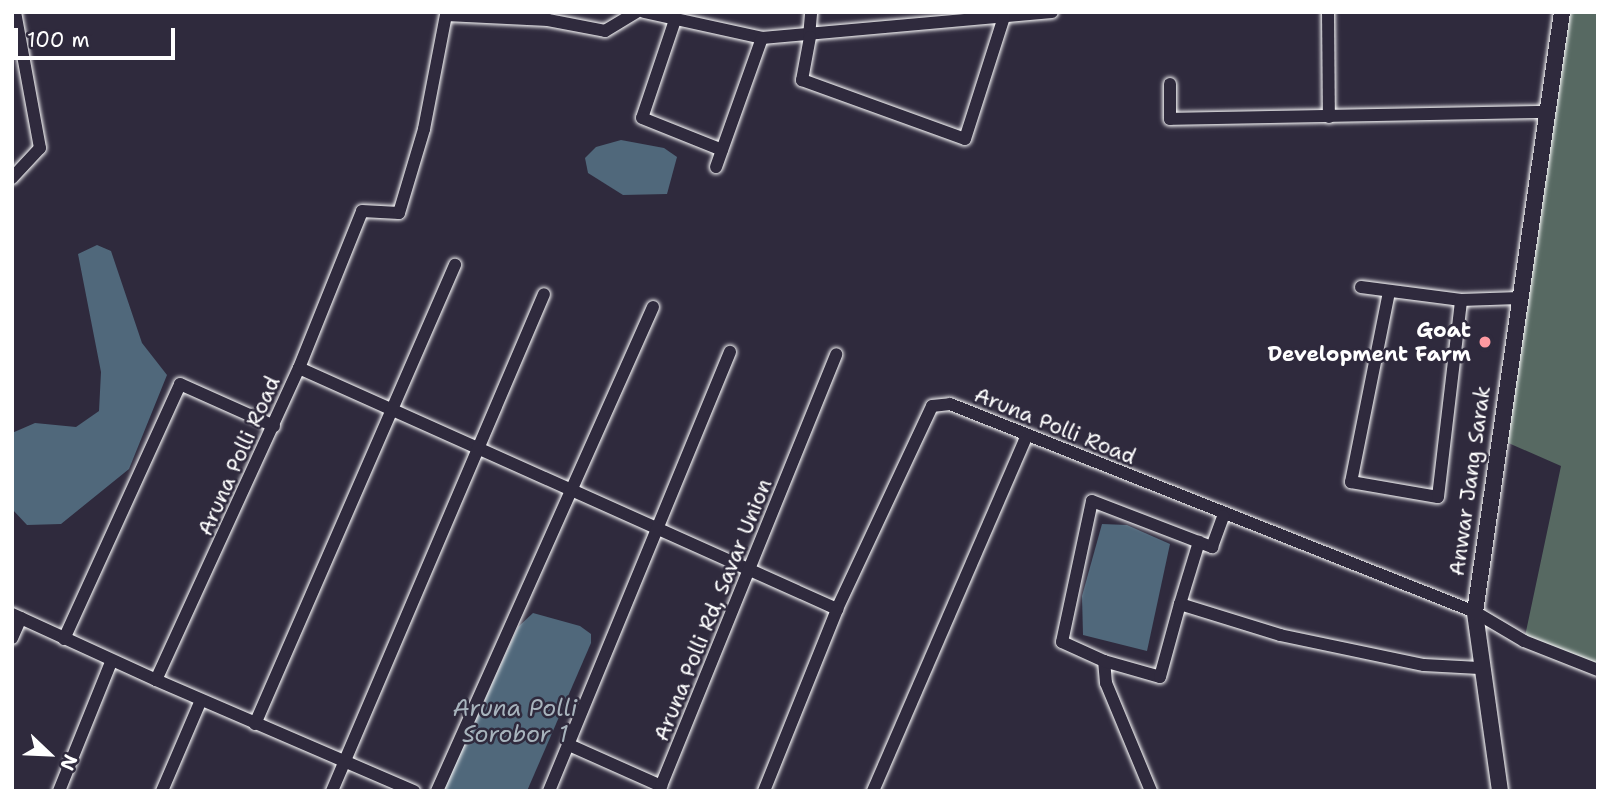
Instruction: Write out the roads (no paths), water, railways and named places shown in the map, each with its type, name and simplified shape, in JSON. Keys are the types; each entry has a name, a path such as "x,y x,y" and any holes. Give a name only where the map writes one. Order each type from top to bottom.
{"main road":[{"name":"Anwar Jang Sarak","path":"1500,791 1479,668 1475,612 1544,112 1562,12"}],"street":[{"path":"12,177 40,148 15,12"},
{"path":"299,368 362,211 399,213 424,129 446,15 548,20 605,31 637,12"},
{"path":"645,12 762,38 810,37 1052,12"},
{"path":"811,12 810,37 802,80 965,139 1004,17"},
{"path":"1328,12 1329,117"},
{"path":"675,20 642,118 722,150"},
{"path":"716,167 762,38"},
{"path":"1170,83 1170,119 1544,112"},
{"path":"255,724 455,265"},
{"path":"1361,287 1461,300 1519,298"},
{"path":"1389,292 1351,482 1438,497 1461,300"},
{"path":"332,791 483,448 544,293"},
{"path":"437,791 573,492 653,307"},
{"path":"549,791 660,531 730,352"},
{"name":"Aruna Polli Rd, Savar Union","path":"569,745 661,789 753,570 836,354"},
{"name":"Aruna Polli Road","path":"156,680 299,368 483,448 573,492 837,609 932,407 950,404 1026,438 1475,612 1524,641 1598,670"},
{"path":"64,639 180,384 274,426"},
{"path":"873,791 1026,438"},
{"path":"1199,542 1160,677 1104,661 1062,642 1092,501 1199,542 1212,547 1223,516"},
{"path":"1180,604 1307,640 1424,665 1479,668"},
{"path":"764,791 837,609"},
{"path":"12,638 17,616 111,662 414,791"},
{"path":"1104,661 1106,683 1151,791"},
{"path":"59,791 111,662"},
{"path":"162,791 201,700"}],"water":[{"path":"621,140 664,148 677,157 667,194 623,195 588,173 585,158 596,147"},
{"path":"97,245 111,251 142,343 167,375 129,469 61,524 27,525 12,509 12,433 35,423 76,427 99,411 101,372 78,254"},
{"path":"1102,524 1127,525 1170,544 1147,651 1083,635 1082,596"},
{"name":"Aruna Polli Sorobor 1","path":"533,613 580,626 591,634 591,643 527,791 443,791 518,627"}],"place":[{"name":"Goat Development Farm","path":"1485,342"}]}
